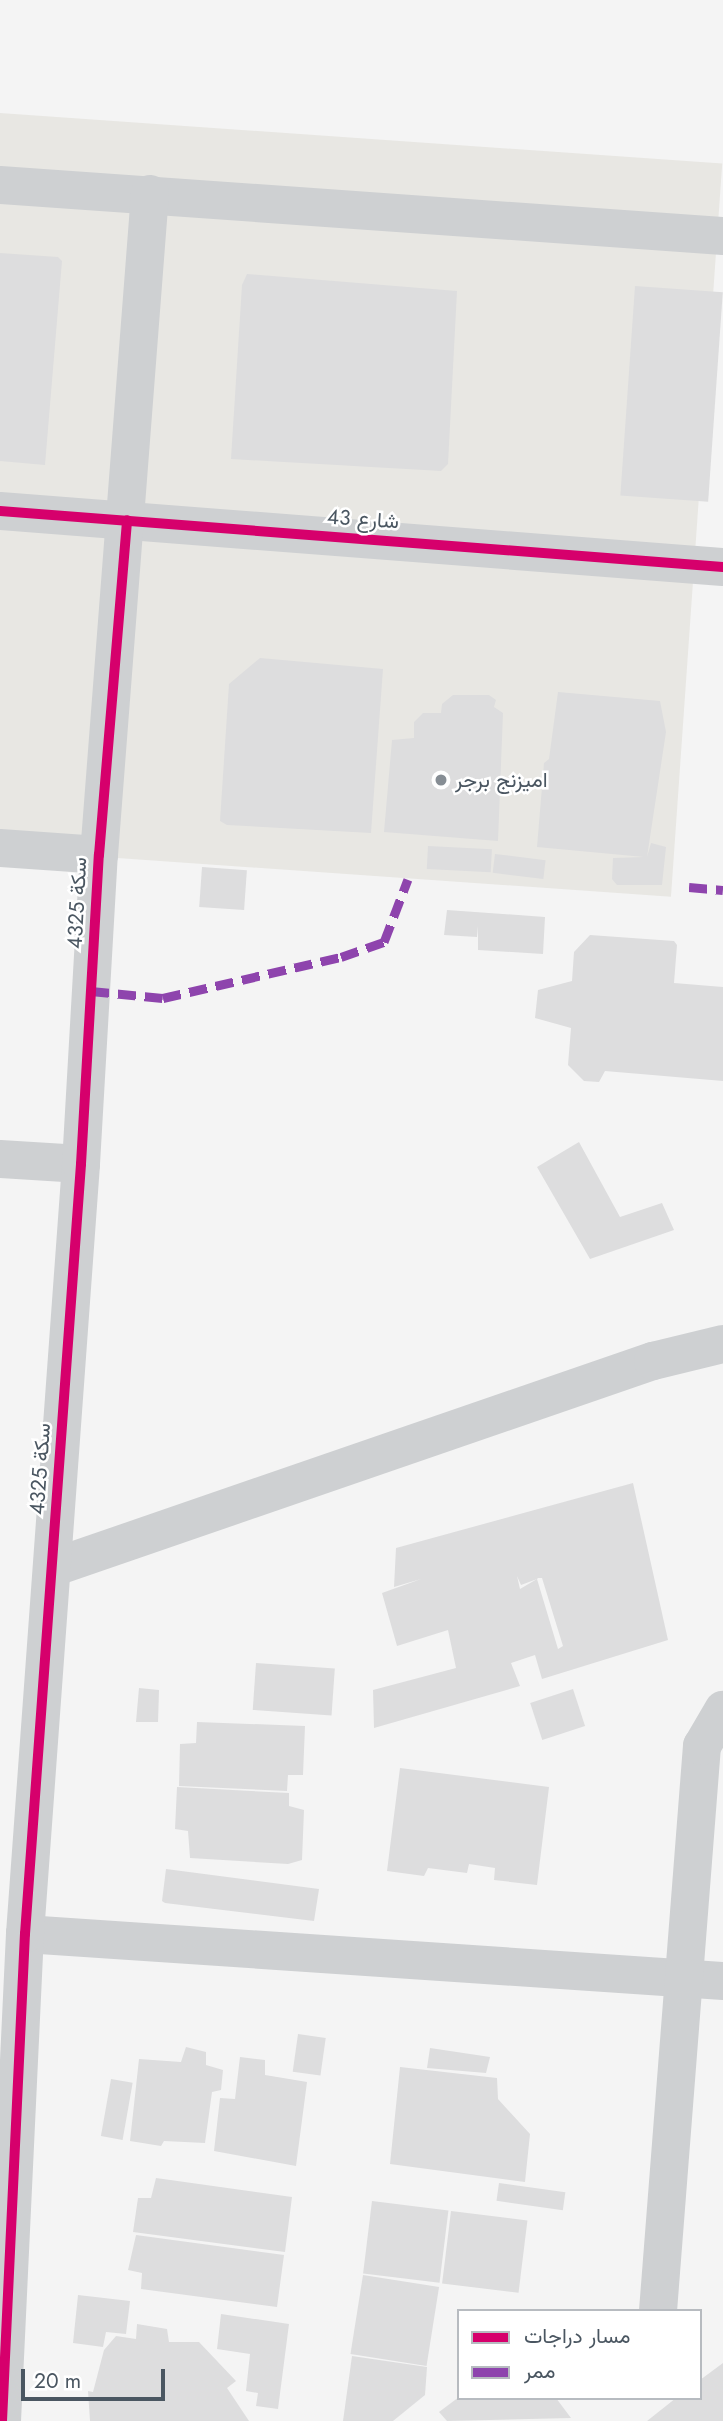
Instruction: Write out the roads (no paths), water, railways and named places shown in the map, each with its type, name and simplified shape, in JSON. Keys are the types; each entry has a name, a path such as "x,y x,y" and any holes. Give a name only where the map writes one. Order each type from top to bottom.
{"street":[{"path":"0,185 723,236"},
{"name":"سكة 4325","path":"2,2421 25,1934 81,1164 99,855 127,520 150,194"},
{"name":"شارع 43","path":"0,511 723,567"},
{"path":"0,848 99,855"},
{"path":"0,1159 81,1164"},
{"path":"51,1568 653,1361 723,1344"},
{"path":"658,2309 681,1979 702,1746 723,1710"},
{"path":"25,1934 723,1981"}],"place":[{"name":"اميزنج برجر","path":"441,780"}]}
